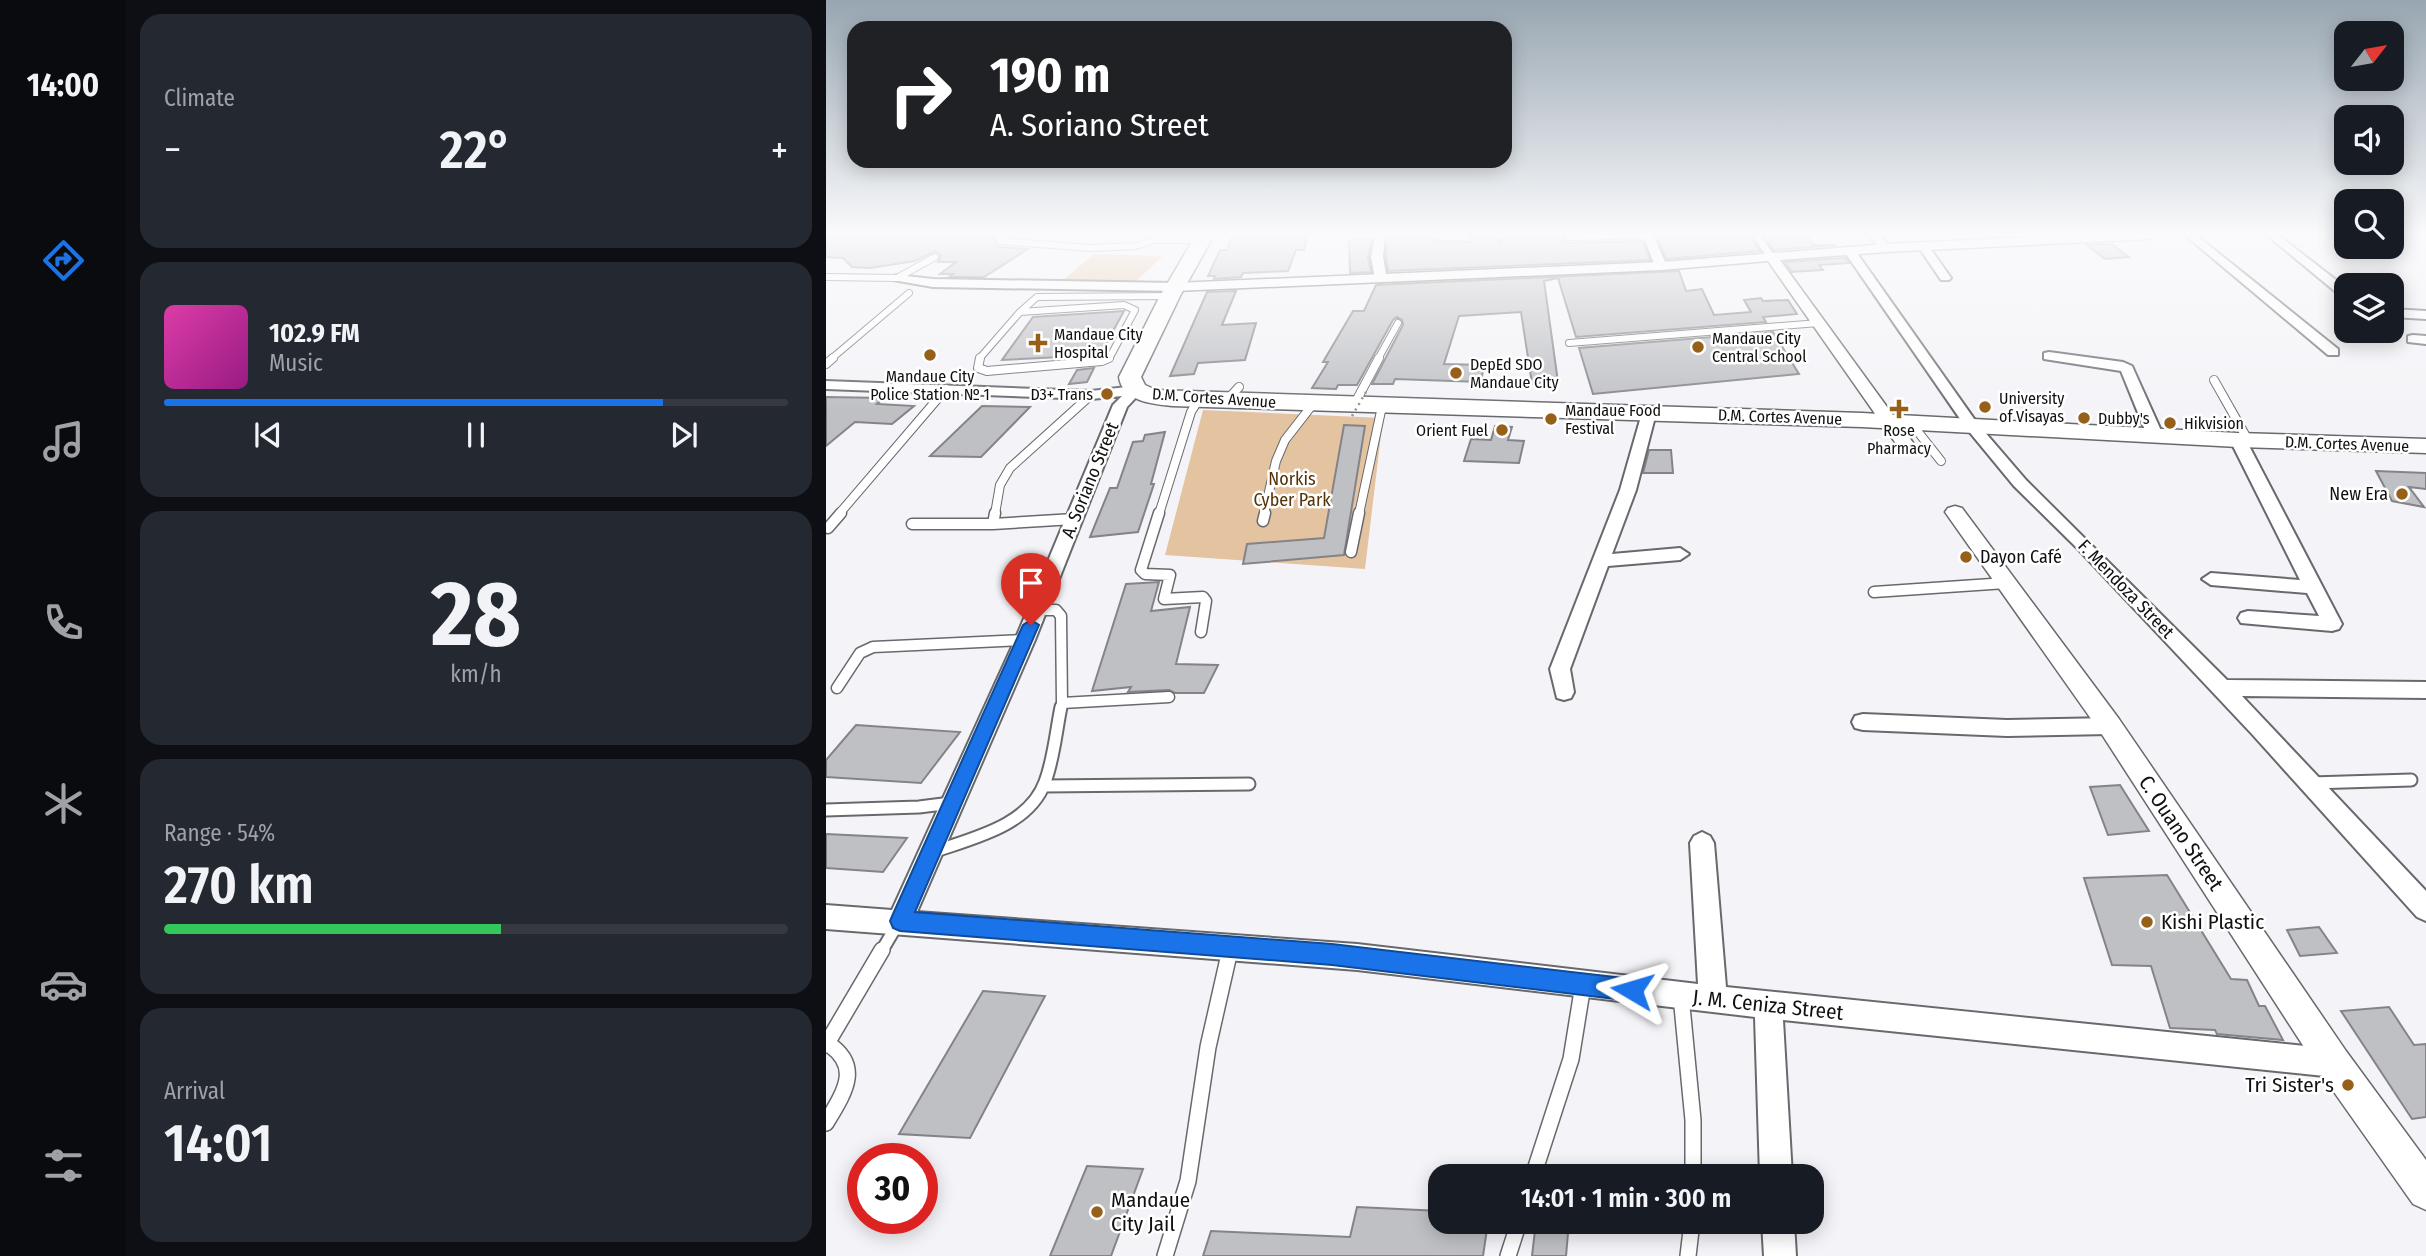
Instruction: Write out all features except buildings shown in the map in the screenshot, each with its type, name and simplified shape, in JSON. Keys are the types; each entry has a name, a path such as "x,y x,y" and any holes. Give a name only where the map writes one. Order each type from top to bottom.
{"highway":[{"path":"1136,390 1130,377 1171,294"},
{"name":"D.M. Cortes Avenue","path":"1136,390 1155,396 1199,399 1233,393 1313,404 1649,413 1902,429 1972,426 2426,446"}],"street":[{"path":"1798,294 1902,429"},
{"name":"F. Mendoza Street","path":"1880,294 1972,426 2020,484 2082,543 2221,688 2426,909"},
{"path":"2262,294 2333,352"},
{"path":"2404,314 2426,315"},
{"path":"2049,356 2123,366 2127,369 2155,435"},
{"path":"826,385 1091,395 1136,390"},
{"name":"A. Soriano Street","path":"900,921 1025,640 1120,405 1136,390"},
{"path":"1564,692 1560,669 1628,490 1649,413"},
{"path":"2243,440 2332,624 2248,618"},
{"name":"C. Ouano Street","path":"1955,512 2110,726 2334,1063 2426,1191"},
{"path":"1601,561 1679,554"},
{"path":"2211,579 2313,587"},
{"path":"2221,688 2426,690"},
{"path":"1863,722 2007,728 2110,726"},
{"path":"1702,843 1713,999"},
{"name":"J. M. Ceniza Street","path":"826,917 1231,946 1681,996 2334,1063"},
{"path":"1768,1005 1775,1164"},
{"path":"1779,1234 1780,1256"}],"lane":[{"path":"826,364 908,294"},
{"path":"1020,312 1112,306 1131,306 1135,310 1110,357 1102,361 987,371 978,368 978,359 1020,312 1031,300 1121,298 1153,294"},
{"path":"1112,306 1121,298"},
{"path":"1351,552 1381,411 1364,405 1398,323"},
{"path":"1569,344 1819,323"},
{"path":"2214,380 2243,440"},
{"path":"828,528 946,389"},
{"path":"993,524 1000,485 1010,468 1091,395"},
{"path":"1199,399 1191,412 1141,570 1145,574 1170,575 1164,599 1203,597 1206,601 1201,632"},
{"path":"1263,522 1276,461 1285,440 1313,404"},
{"path":"1902,429 1941,461"},
{"path":"912,524 993,524 1074,519"},
{"path":"1874,592 2007,583"},
{"path":"929,853 995,830 1024,812 1044,786 1062,703 1061,616 1056,610 1037,610"},
{"path":"837,688 859,653 873,647 1025,640"},
{"path":"1062,703 1169,697"},
{"path":"2311,783 2411,780"},
{"path":"1044,786 1249,784"},
{"path":"826,810 846,806 922,809 954,802"},
{"path":"826,1122 839,1102 847,1062 845,1055 827,1044 900,921"},
{"path":"1165,1256 1188,1181 1208,1047 1231,946"},
{"path":"1537,1164 1570,1059 1583,984"},
{"path":"1681,996 1693,1120 1693,1164"},
{"path":"1507,1256 1514,1234"},
{"path":"1688,1256 1691,1234"}],"green space":[{"name":"Norkis Cyber Park","path":"1203,410 1383,418 1365,569 1165,555"}],"place":[{"name":"Mandaue City Hospital","path":"1038,343"},
{"name":"Mandaue City Central School","path":"1698,347"},
{"name":"Mandaue City Police Station № 1","path":"930,355"},
{"name":"DepEd SDO Mandaue City","path":"1456,373"},
{"name":"D3+ Trans","path":"1107,394"},
{"name":"University of Visayas","path":"1985,407"},
{"name":"Rose Pharmacy","path":"1899,409"},
{"name":"Dubby's","path":"2084,418"},
{"name":"Mandaue Food Festival","path":"1551,419"},
{"name":"Hikvision","path":"2170,423"},
{"name":"Orient Fuel","path":"1502,430"},
{"name":"New Era","path":"2402,494"},
{"name":"Dayon Café","path":"1966,557"},
{"name":"Kishi Plastic","path":"2147,922"},
{"name":"Tri Sister's","path":"2348,1085"},
{"name":"Mandaue City Jail","path":"1097,1212"}],"route":[{"path":"1031,625 900,921 1332,955 1632,990"}]}
